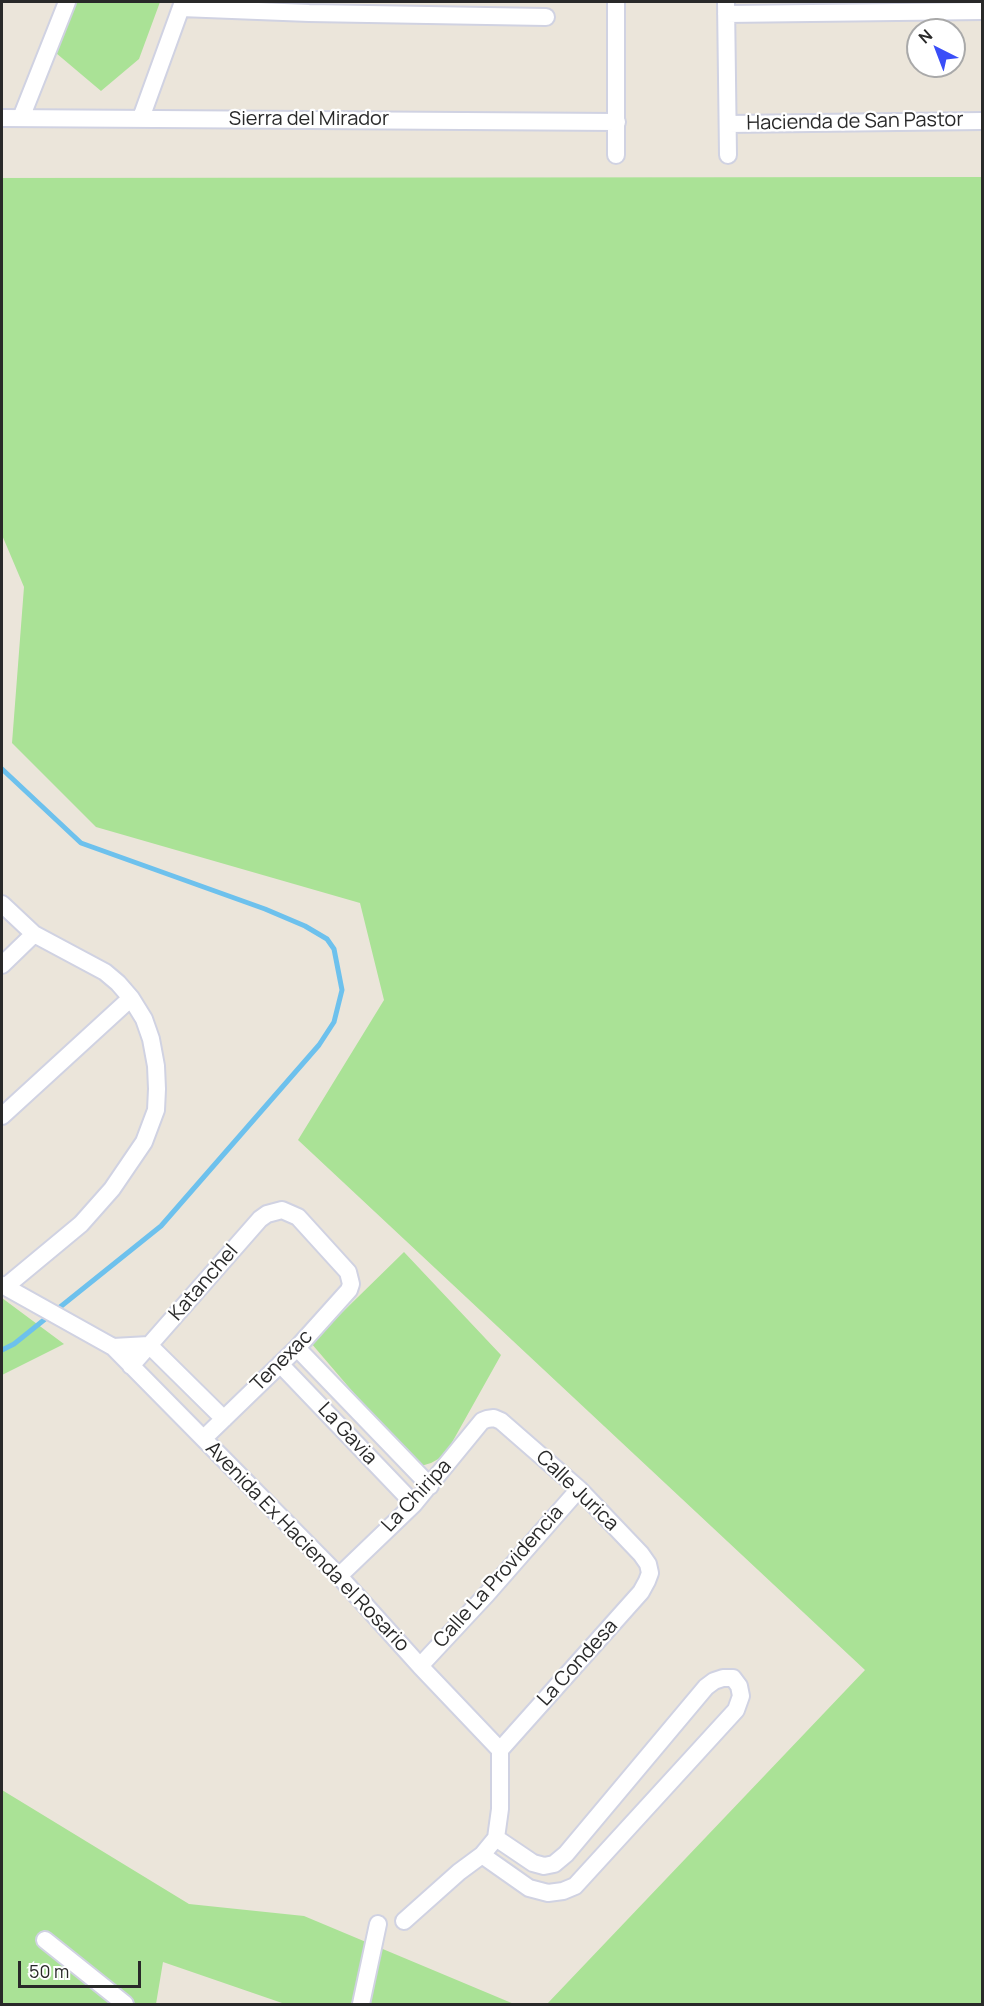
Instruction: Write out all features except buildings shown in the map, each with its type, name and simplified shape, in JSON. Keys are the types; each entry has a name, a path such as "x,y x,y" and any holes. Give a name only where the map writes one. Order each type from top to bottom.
{"street":[{"path":"21,118 67,2"},
{"path":"616,2 616,155"},
{"path":"141,118 182,5 506,8 546,17"},
{"path":"728,155 726,8 982,11"},
{"name":"Sierra del Mirador","path":"2,118 617,122"},
{"name":"Hacienda de San Pastor","path":"728,124 982,121"},
{"path":"2,904 34,934 105,972 118,983 144,1019 151,1039 156,1066 156,1110 151,1128 131,1163 98,1206 65,1238 3,1286"},
{"path":"2,965 34,934"},
{"path":"2,1116 131,998"},
{"name":"Tenexac","path":"204,1438 297,1348 345,1296 351,1284 344,1267 298,1217 282,1210"},
{"name":"Katanchel","path":"131,1366 260,1219 267,1214 282,1210"},
{"name":"Avenida Ex Hacienda el Rosario","path":"3,1286 113,1347 339,1576 500,1750"},
{"path":"113,1347 149,1345"},
{"name":"Avenida Ex Hacienda el Rosario","path":"149,1345 224,1419"},
{"name":"La Gavia","path":"297,1348 430,1486"},
{"name":"La Gavia","path":"280,1364 414,1504"},
{"name":"La Chiripa","path":"339,1576 414,1504 482,1421 494,1418"},
{"name":"Calle Jurica","path":"494,1418 501,1421 579,1489 641,1554 648,1564 650,1573"},
{"name":"Calle La Providencia","path":"420,1665 487,1594 579,1489"},
{"name":"La Condesa","path":"500,1750 630,1605 650,1573"},
{"path":"482,1855 529,1888 548,1893 563,1891 575,1886 736,1710 741,1696 739,1686 733,1678 723,1678 706,1687 566,1854 554,1864 544,1866 533,1863 496,1838"},
{"path":"404,1921 459,1872 482,1855 496,1838 500,1809 500,1750"},
{"path":"529,1888 533,1863"},
{"path":"361,2004 378,1924"},
{"path":"45,1940 126,2004"}],"green space":[{"path":"74,2 160,2 139,59 101,91 56,53"},
{"path":"982,177 982,2004 547,2004 865,1670 298,1140 384,1000 360,903 96,827 12,743 24,587 2,535 2,178"},
{"path":"404,1252 501,1355 450,1446 440,1458 421,1466 412,1461 311,1343"},
{"path":"2,1298 64,1344 2,1375"},
{"path":"2,1790 189,1904 304,1916 514,2004 285,2004 163,1962 156,2004 2,2004"}],"waterway":[{"path":"2,769 81,843 265,909 305,926 327,939 334,949 342,990 334,1022 319,1045 161,1226 14,1344 2,1350"}]}
